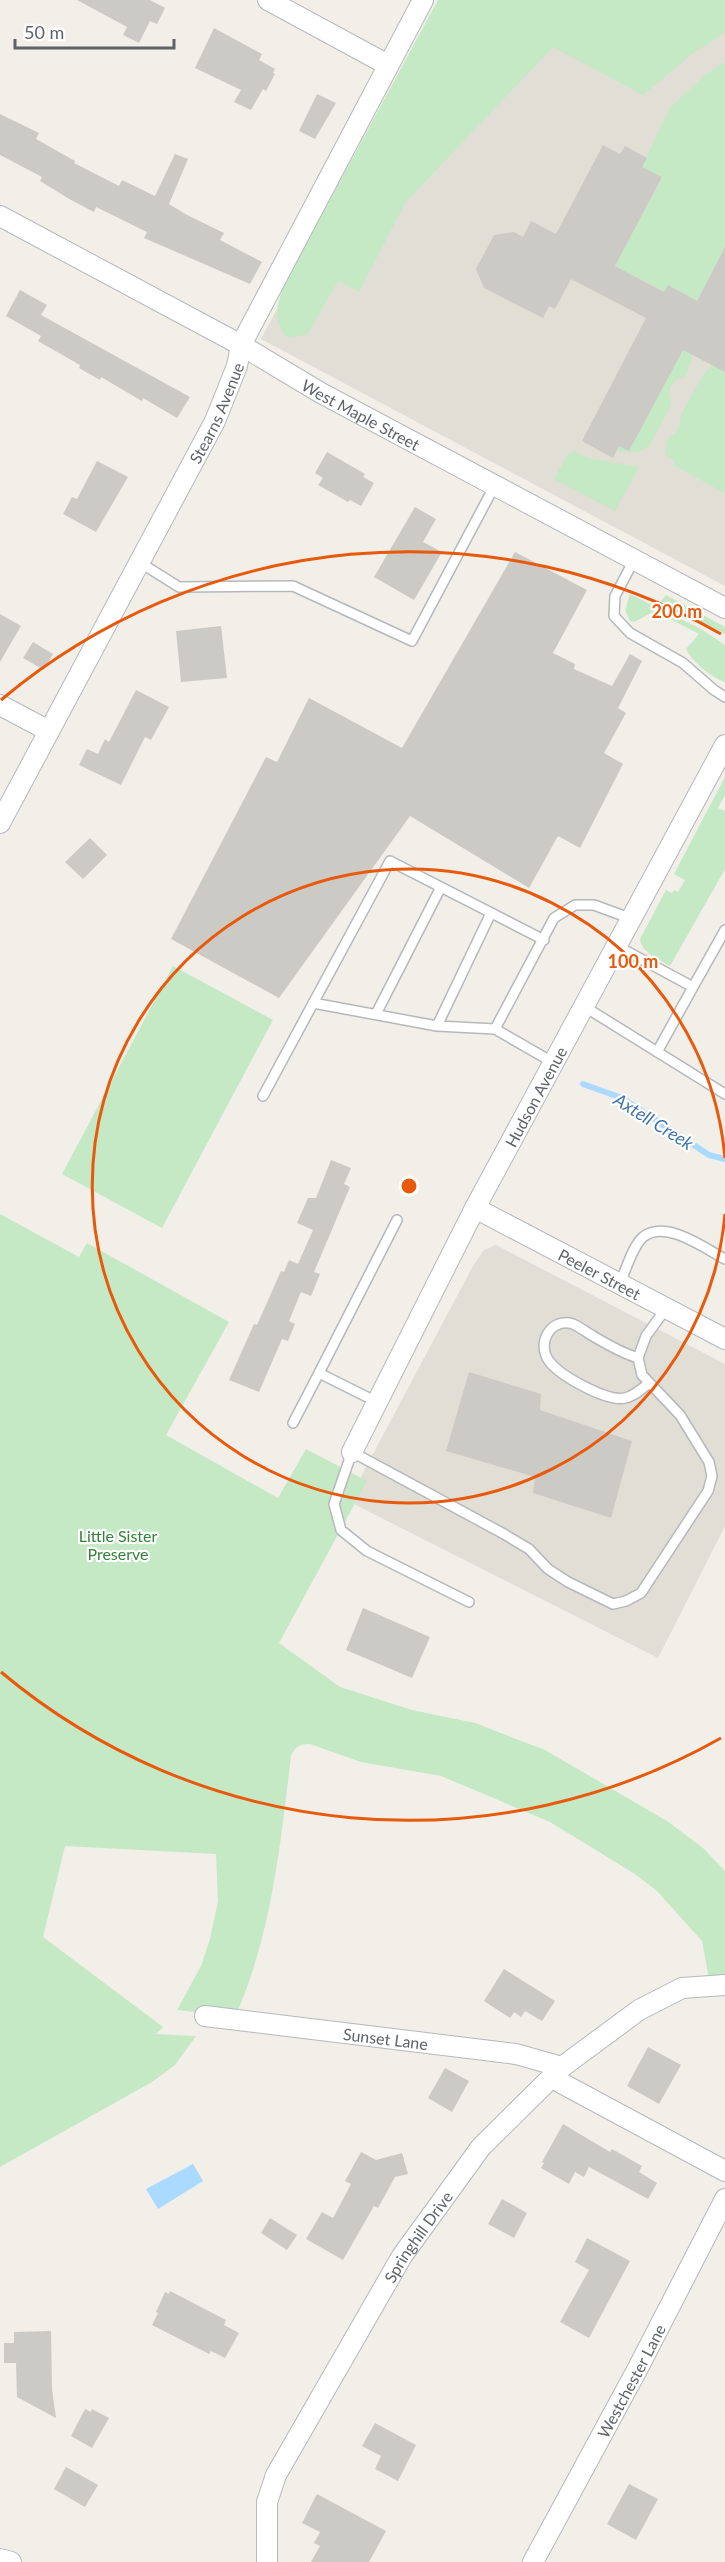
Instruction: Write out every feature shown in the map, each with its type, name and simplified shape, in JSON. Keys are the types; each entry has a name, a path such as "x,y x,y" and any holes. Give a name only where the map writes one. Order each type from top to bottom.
{"street":[{"path":"268,0 388,65"},
{"name":"Stearns Avenue","path":"0,823 215,420 237,366 241,345 423,0"},
{"name":"West Maple Street","path":"0,216 241,345 321,393 725,608"},
{"path":"0,705 49,731"},
{"name":"Hudson Avenue","path":"352,1452 475,1208 725,745"},
{"name":"Peeler Street","path":"475,1208 667,1307 725,1340"},
{"name":"Springhill Drive","path":"267,2562 267,2502 276,2475 402,2256 481,2147 557,2072 639,2010 682,1988 725,1986"},
{"name":"Sunset Lane","path":"205,2016 516,2054 557,2072 725,2171"},
{"name":"Westchester Lane","path":"533,2562 638,2368 725,2199"},
{"path":"0,2559 11,2562"}],"lane":[{"path":"139,562 179,587 293,586 412,641 495,485"},
{"path":"634,560 615,596 614,616 630,633 683,663 725,697"},
{"path":"262,1096 390,861 544,940"},
{"path":"376,1014 441,887"},
{"path":"495,1029 554,918 575,905 594,905 632,920"},
{"path":"437,1026 492,913"},
{"path":"657,1052 725,930"},
{"path":"617,946 693,987"},
{"path":"313,1003 437,1026 495,1029 554,1063"},
{"path":"585,1007 725,1094"},
{"path":"293,1423 397,1220"},
{"path":"620,1283 642,1238 657,1230 677,1234 725,1259"},
{"path":"469,1602 367,1551 341,1530 334,1504 352,1452 504,1534 529,1550 548,1569 568,1582 613,1604 626,1601 641,1593 708,1491 712,1476 709,1462 680,1415 642,1375 638,1358 646,1336 667,1307"},
{"path":"638,1358 621,1353 573,1324 561,1323 543,1338 543,1350 548,1360 558,1370 609,1397 625,1398 649,1383"},
{"path":"319,1372 377,1402"}],"shaded area":[{"path":"440,0 725,0 725,586 261,339"},
{"path":"496,1245 725,1364 725,1526 658,1658 348,1501 473,1266 484,1250"}],"green space":[{"path":"438,0 725,0 725,33 696,51 643,95 553,47 405,203 359,292 338,281 307,335 286,337 277,317 285,283"},
{"path":"725,62 725,247 694,306 615,266 662,178 642,167 669,109 706,74"},
{"path":"683,350 693,355 686,376 677,379 672,385 669,394 672,403 649,447 637,452 617,451 619,446 629,450"},
{"path":"712,365 725,372 725,493 673,465 675,461 665,452 667,440 678,430 682,413 703,375"},
{"path":"574,451 588,458 639,467 615,511 554,479 568,454"},
{"path":"630,594 701,629 725,645 725,682 703,669 686,649 699,634 655,611 634,622 630,621 625,610"},
{"path":"666,595 725,627 725,634 661,601"},
{"path":"725,777 725,795 718,808 725,811 725,869 670,966 647,952 640,939 666,890 672,893 674,890 678,892 685,880 674,874"},
{"path":"173,966 273,1020 162,1228 62,1174"},
{"name":"Little Sister Preserve","path":"0,1214 79,1257 87,1243 229,1322 166,1435 278,1498 306,1449 367,1481 279,1643 340,1687 412,1710 475,1723 545,1750 667,1821 703,1848 725,1871 725,1983 710,1984 702,1941 657,1891 635,1874 550,1822 441,1776 361,1762 310,1744 300,1745 291,1756 278,1856 266,1922 248,1986 235,2017 177,2010 201,1966 210,1939 218,1901 216,1854 65,1846 43,1937 163,2027 156,2034 196,2036 175,2065 152,2082 0,2167"}],"water":[{"path":"193,2164 203,2181 158,2209 146,2189"}],"building":[{"path":"77,0 150,0 165,8 157,24 150,21 139,43 123,35 127,27"},
{"path":"214,28 262,54 259,60 275,69 273,73 275,74 266,91 263,89 251,110 234,102 241,90 195,68"},
{"path":"317,94 336,103 315,139 299,131"},
{"path":"0,114 39,133 36,139 75,161 74,163 119,186 122,180 155,196 175,154 188,159 169,204 224,233 220,240 262,262 250,284 144,238 147,232 96,207 94,212 71,200 40,181 42,177 0,155"},
{"path":"603,145 620,154 625,146 647,158 642,167 662,177 615,266 664,292 668,285 697,301 725,247 725,372 683,350 629,451 619,446 613,458 582,441 646,318 571,279 555,309 549,306 543,318 484,288 476,269 494,235 514,232 523,237 531,221 556,234"},
{"path":"20,290 47,305 41,315 190,397 177,418 143,398 142,401 101,377 100,380 79,368 80,365 38,341 41,336 6,316"},
{"path":"327,452 365,474 363,477 374,483 361,506 350,500 348,502 318,485 323,478 315,473"},
{"path":"97,461 128,477 96,532 63,514 72,497 77,499"},
{"path":"415,507 436,519 423,542 442,552 414,600 374,577"},
{"path":"515,552 587,590 553,653 575,664 574,669 612,686 630,654 642,661 618,708 626,713 604,753 623,764 580,848 558,836 529,888 410,816 279,998 171,939 266,757 277,762 309,698 402,748"},
{"path":"0,614 21,626 0,662"},
{"path":"221,626 227,678 181,682 176,631"},
{"path":"33,642 53,654 44,670 23,658"},
{"path":"136,690 169,707 151,740 145,737 121,785 79,765 87,749 98,754 105,739 109,742"},
{"path":"90,838 107,855 83,879 65,862"},
{"path":"331,1160 351,1168 344,1184 350,1187 314,1272 320,1274 311,1296 301,1292 289,1321 295,1324 288,1341 282,1339 259,1392 229,1380 281,1271 284,1272 289,1260 298,1264 313,1230 297,1223 308,1198 316,1198"},
{"path":"469,1372 541,1394 540,1410 632,1441 611,1518 533,1493 535,1477 446,1451"},
{"path":"363,1608 430,1637 412,1678 346,1650"},
{"path":"504,1969 555,2001 542,2021 525,2011 521,2017 514,2012 510,2018 484,2001"},
{"path":"648,2047 681,2065 659,2104 627,2086"},
{"path":"445,2068 469,2081 452,2112 428,2098"},
{"path":"563,2124 610,2152 612,2149 642,2166 639,2172 657,2183 648,2199 589,2167 584,2177 575,2172 569,2184 541,2168"},
{"path":"361,2152 376,2160 402,2153 408,2174 395,2177 378,2208 374,2206 343,2260 306,2239 322,2212 333,2218 351,2184 345,2181"},
{"path":"502,2199 527,2213 514,2238 488,2224"},
{"path":"270,2218 297,2235 287,2250 261,2233"},
{"path":"587,2238 630,2261 589,2338 560,2322 589,2270 575,2262"},
{"path":"170,2291 226,2320 224,2325 239,2333 225,2358 211,2351 209,2354 152,2325 165,2292 169,2294"},
{"path":"51,2331 52,2389 56,2418 17,2397 16,2363 4,2363 4,2343 14,2343 14,2332"},
{"path":"85,2409 91,2412 92,2409 109,2418 92,2448 71,2436"},
{"path":"375,2423 416,2445 398,2481 375,2469 381,2456 362,2446"},
{"path":"66,2467 98,2485 85,2507 54,2489"},
{"path":"629,2484 658,2499 636,2540 607,2524"},
{"path":"317,2494 386,2531 369,2562 311,2562 320,2546 314,2543 320,2532 302,2523"}],"waterway":[{"name":"Axtell Creek","path":"583,1084 622,1098 709,1155 725,1159"}]}
